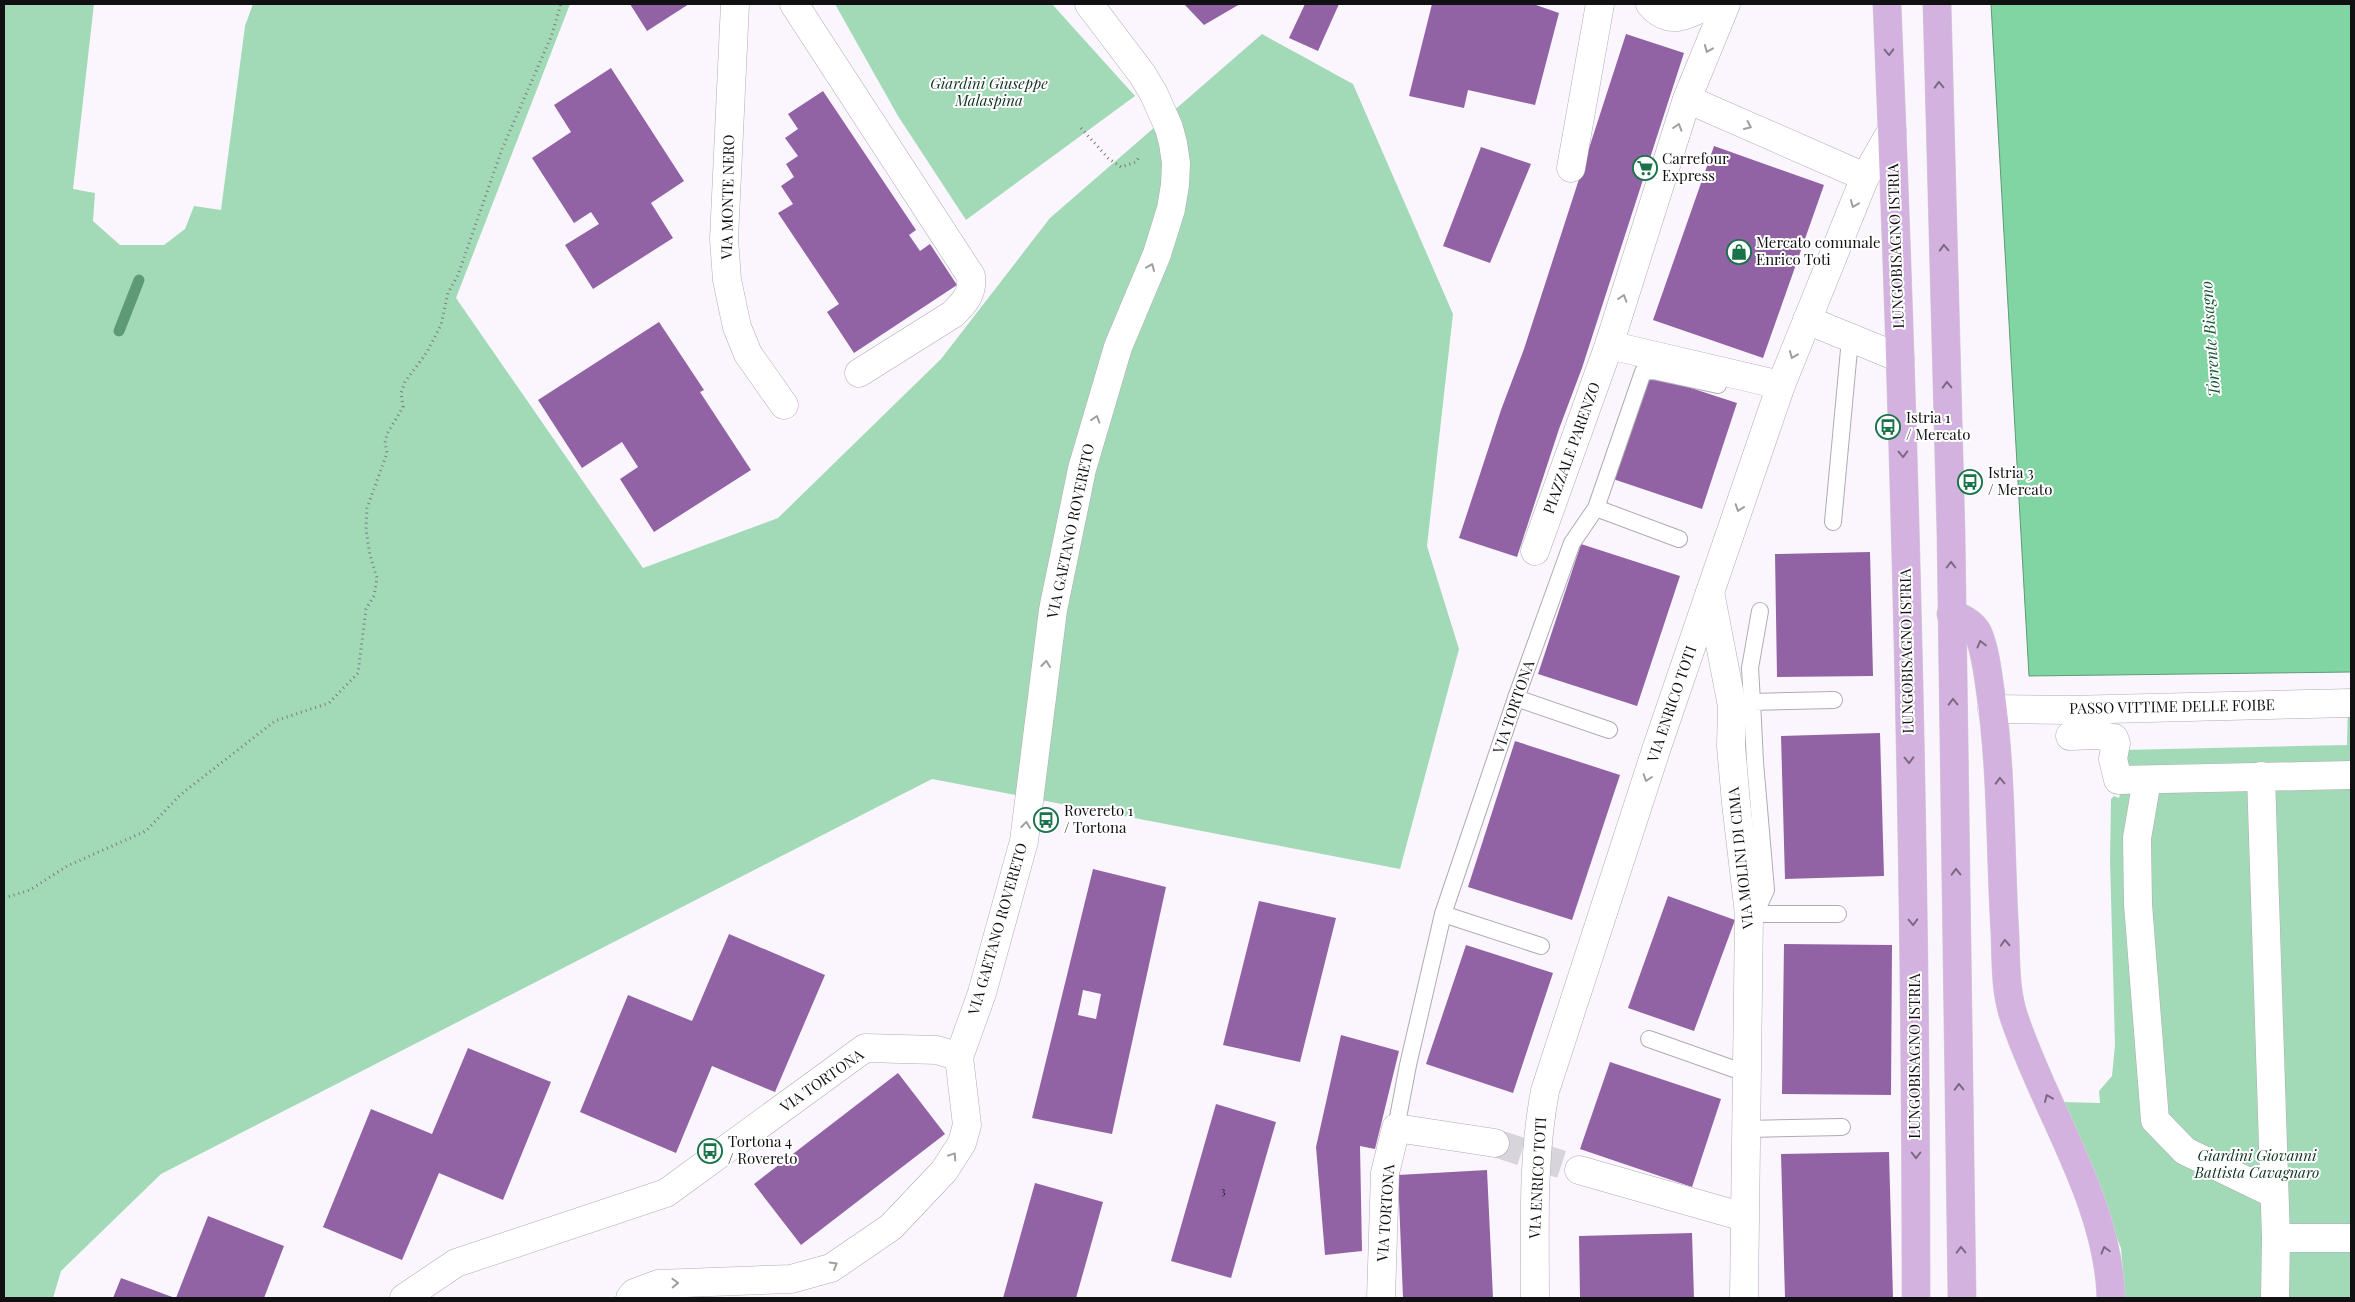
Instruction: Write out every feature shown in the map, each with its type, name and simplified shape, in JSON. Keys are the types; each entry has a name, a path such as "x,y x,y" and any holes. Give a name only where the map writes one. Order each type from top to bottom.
{"main road":[{"name":"LUNGOBISAGNO ISTRIA","path":"1887,4 1900,358 1916,1034 1916,1298"},
{"path":"1937,4 1951,533 1962,1298"},
{"path":"1951,614 1966,620 1978,634 1992,709 2000,784 2004,905 2010,1002 2013,1017 2084,1183 2108,1260 2111,1298"}],"street":[{"name":"VIA MONTE NERO","path":"735,4 724,239 727,280 737,327 748,354 784,405"},
{"path":"794,4 971,276 972,288 966,301 953,314 859,373"},
{"name":"VIA GAETANO ROVERETO","path":"959,1057 982,993 1024,841 1053,610 1082,469 1118,347 1156,254 1171,209 1176,184 1176,163 1173,143 1169,128 1154,94 1142,74 1089,4"},
{"path":"1571,168 1600,4"},
{"path":"1650,4 1655,10 1666,15 1686,17 1708,4"},
{"name":"PIAZZALE PARENZO","path":"1535,550 1609,345 1687,99 1726,4"},
{"path":"1687,99 1865,177"},
{"name":"VIA ENRICO TOTI","path":"1535,1298 1537,1132 1545,1091 1710,591 1781,385 1865,177 1892,130"},
{"path":"1808,320 1850,339 1900,358"},
{"path":"1609,345 1781,385"},
{"name":"VIA MOLINI DI CIMA","path":"1710,591 1732,706 1731,746 1749,914 1748,1129 1744,1217 1744,1298"},
{"name":"PASSO VITTIME DELLE FOIBE","path":"1992,709 2069,710 2351,703"},
{"path":"2070,736 2098,735 2114,738 2116,743 2113,759 2118,780 2351,775"},
{"path":"2260,776 2276,1238 2275,1298"},
{"path":"2147,780 2137,838 2138,904 2155,1120 2185,1151 2274,1194"},
{"name":"VIA TORTONA","path":"404,1298 456,1263 666,1193 865,1048 937,1050 959,1057"},
{"path":"630,1298 634,1293 658,1284 791,1279 831,1268 891,1227 944,1171 962,1143 967,1125 959,1057"},
{"path":"1396,1128 1494,1143"},
{"name":"VIA TORTONA","path":"1382,1298 1385,1173 1396,1128"},
{"path":"1579,1170 1744,1217"},
{"path":"2276,1238 2351,1238"}],"lane":[{"path":"1833,522 1850,339"},
{"name":"VIA TORTONA","path":"1396,1128 1443,914 1516,698 1572,543 1596,508 1643,372 1653,371 1718,385"},
{"path":"1596,508 1679,539"},
{"path":"1749,914 1759,905 1766,890 1755,762 1750,668 1760,611"},
{"path":"1516,698 1609,730"},
{"path":"1752,702 1834,700"},
{"path":"1443,914 1541,946"},
{"path":"1749,914 1838,914"},
{"path":"1649,1040 1748,1074"},
{"path":"1748,1129 1842,1127"}],"path":[{"path":"4,898 30,890 67,866 146,831 180,796 275,721 328,703 358,673 366,609 374,596 377,578 370,555 366,530 367,508 387,453 384,443 387,434 403,407 401,393 405,382 427,352 441,325 448,293 458,275 502,149 551,37 561,4"},
{"path":"1081,128 1108,158 1121,167 1136,162 1144,151"}],"green space":[{"path":"4,4 94,4 73,189 95,193 93,221 120,245 164,245 185,229 194,206 221,210 245,26 253,4 570,4 456,298 643,568 778,518 941,359 1050,218 1262,34 1353,84 1453,314 1427,546 1459,649 1400,869 932,779 161,1174 61,1271 53,1298 4,1298"},
{"name":"Giardini Giuseppe Malaspina","path":"835,4 1052,4 1135,96 966,220 898,116"},
{"name":"Giardini Giovanni Battista Cavagnaro","path":"2348,704 2351,705 2351,1298 2125,1298 2121,1248 2062,1102 2100,1103 2099,1091 2112,1076 2115,1045 2110,860 2111,799 2114,796 2119,798 2126,770 2124,750 2347,745"}],"water":[{"name":"Torrente Bisagno","path":"1991,4 2351,4 2351,672 2029,676"}],"building":[{"path":"630,4 689,4 647,31"},
{"path":"1184,4 1240,4 1204,25"},
{"path":"1305,4 1339,4 1318,51 1289,38"},
{"path":"1432,4 1533,4 1559,13 1535,105 1468,90 1464,108 1409,96"},
{"path":"1626,34 1684,53 1582,368 1559,429 1517,557 1459,538 1501,410 1524,349"},
{"path":"611,68 684,181 651,203 673,238 593,289 565,245 599,224 591,212 574,223 532,158 571,132 554,105"},
{"path":"823,91 916,230 909,235 920,251 930,244 957,285 854,353 827,312 839,304 778,213 793,204 781,186 794,177 786,164 798,156 785,138 798,129 788,114"},
{"name":"Mercato comunale Enrico Toti","path":"1714,146 1824,185 1763,358 1653,320"},
{"path":"1481,147 1531,164 1490,263 1443,246"},
{"path":"659,322 704,390 700,392 751,470 654,532 620,479 638,467 622,442 582,468 538,400"},
{"path":"1648,374 1737,403 1702,509 1613,479"},
{"path":"1581,544 1680,576 1637,706 1538,674"},
{"path":"1870,552 1873,676 1777,677 1775,554"},
{"path":"1880,733 1884,876 1785,879 1781,736"},
{"path":"1515,741 1620,775 1572,920 1468,887"},
{"path":"1093,869 1166,887 1112,1134 1032,1118","holes":["1083,990 1101,994 1096,1019 1078,1015"]},
{"path":"1668,896 1735,920 1694,1031 1628,1008"},
{"path":"1259,901 1336,918 1300,1062 1223,1045"},
{"path":"729,934 825,975 775,1092 712,1066 676,1153 580,1112 628,995 692,1021"},
{"path":"1784,944 1892,945 1891,1095 1782,1094"},
{"path":"1466,945 1553,973 1513,1093 1426,1064"},
{"path":"1341,1035 1399,1051 1375,1149 1360,1146 1362,1251 1325,1255 1316,1147"},
{"path":"468,1048 551,1082 503,1200 439,1173 402,1260 323,1227 371,1109 432,1134"},
{"path":"1610,1062 1721,1099 1692,1187 1580,1149"},
{"path":"898,1073 945,1134 801,1245 754,1184"},
{"path":"1216,1104 1276,1122 1231,1278 1171,1261"},
{"path":"1889,1152 1893,1298 1785,1298 1781,1154"},
{"path":"1487,1170 1493,1298 1403,1298 1398,1175"},
{"path":"1035,1183 1103,1202 1076,1298 1003,1298"},
{"path":"208,1216 284,1246 264,1298 176,1298"},
{"path":"1692,1233 1694,1298 1580,1298 1579,1236"},
{"path":"121,1278 175,1298 113,1298"}],"waterway":[{"path":"119,331 139,280"}],"tunnel":[{"path":"1495,1143 1579,1170"}],"place":[{"name":"Carrefour Express","path":"1645,168"},
{"name":"Mercato comunale Enrico Toti","path":"1739,252"},
{"name":"Istria 1 / Mercato","path":"1888,427"},
{"name":"Istria 3 / Mercato","path":"1970,482"},
{"name":"Rovereto 1 / Tortona","path":"1046,820"},
{"name":"Tortona 4 / Rovereto","path":"710,1151"}]}
